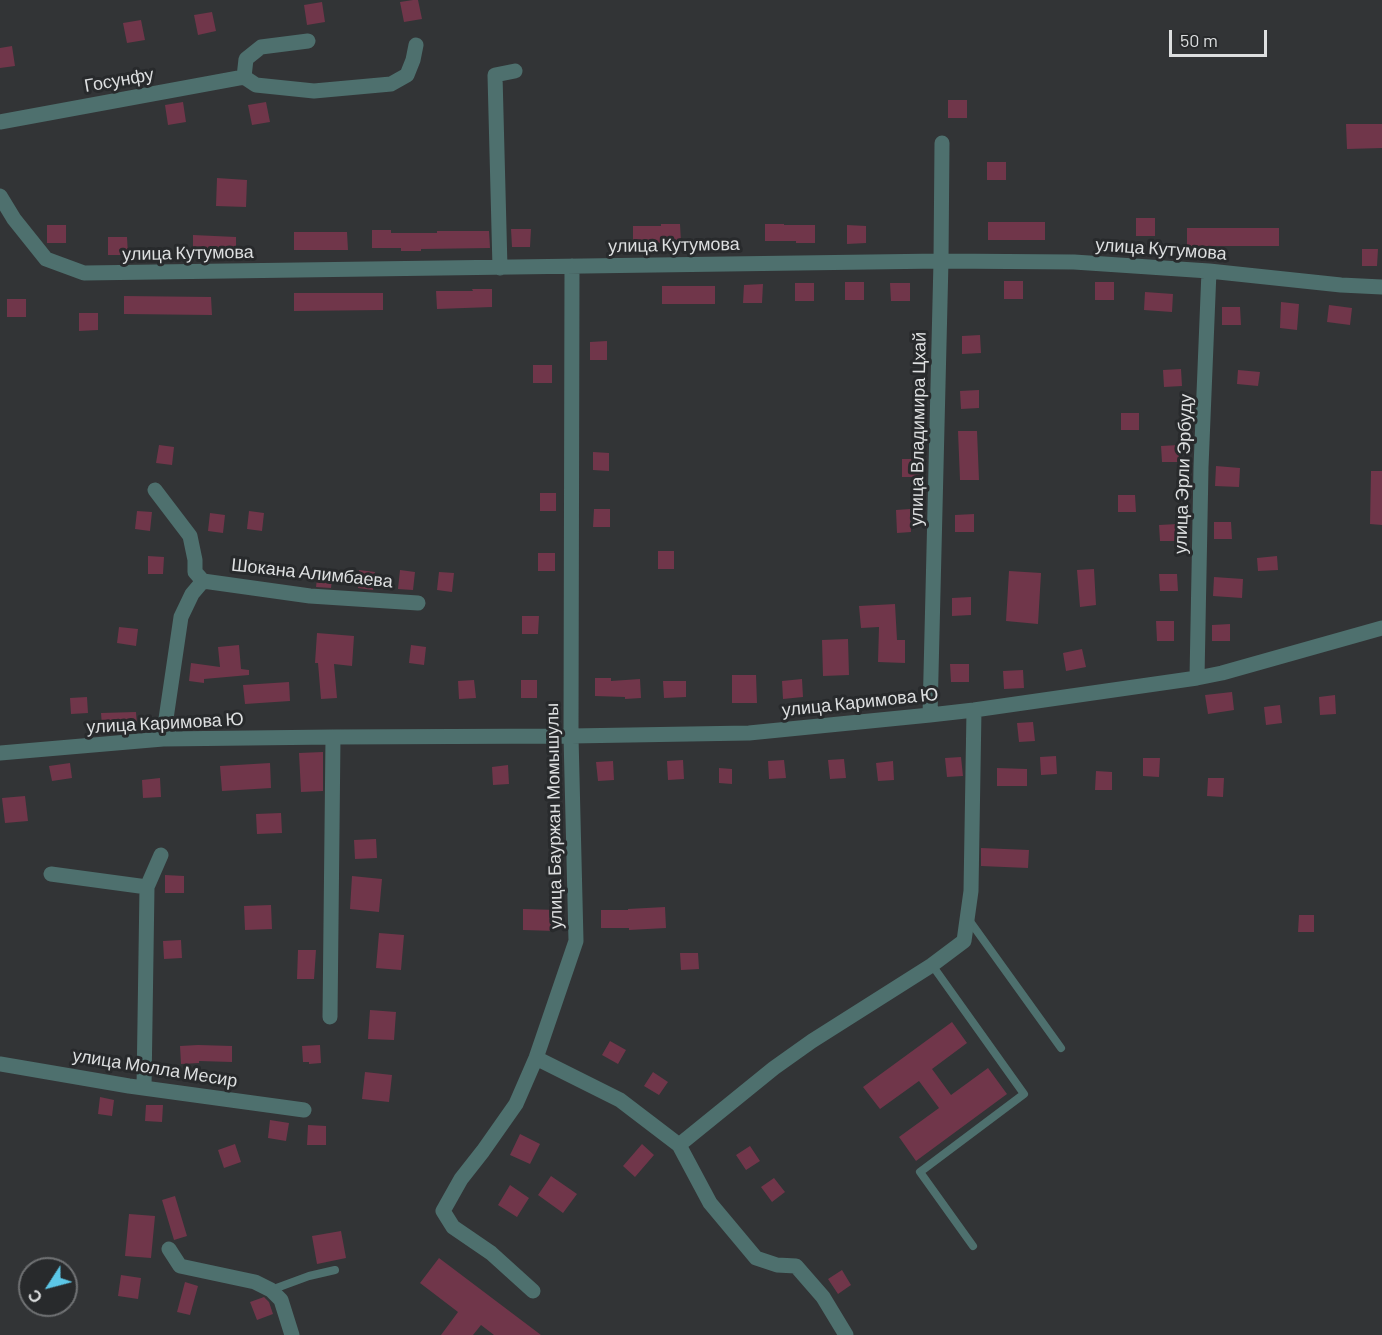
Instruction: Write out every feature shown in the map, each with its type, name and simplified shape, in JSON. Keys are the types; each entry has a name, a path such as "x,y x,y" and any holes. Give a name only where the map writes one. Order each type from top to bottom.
{"street":[{"path":"244,77 246,59 261,48 308,41"},
{"name":"Госунфу","path":"0,122 244,77 256,85 314,91 391,84 406,75 413,60 416,45"},
{"path":"500,268 495,75 515,71"},
{"name":"улица Владимира Цхай","path":"930,715 942,143"},
{"name":"улица Кутумова","path":"0,196 14,219 46,259 84,273 941,261 1074,262 1209,271 1341,285 1382,286"},
{"name":"улица Бауржан Момышулы","path":"533,1291 491,1253 453,1227 443,1211 461,1179 516,1104 536,1058 576,941 571,736 572,266"},
{"name":"улица Эрли Эрбуду","path":"1197,678 1201,467 1209,271"},
{"path":"155,490 190,536 195,572 202,580 181,617 163,740"},
{"name":"Шокана Алимбаева","path":"202,580 310,596 418,603"},
{"name":"улица Каримова Ю","path":"0,753 163,740 749,733 974,710 1222,674 1382,628"},
{"path":"679,1145 774,1068 964,942 972,891 974,710"},
{"path":"330,1017 333,737"},
{"path":"144,1088 147,887 161,855"},
{"path":"51,874 147,887"},
{"path":"536,1058 620,1100 679,1145 710,1203 756,1258 777,1265 796,1266 823,1297 846,1335"},
{"name":"улица Молла Месир","path":"0,1064 144,1088 304,1110"},
{"path":"169,1249 180,1266 255,1282 271,1290 281,1300 292,1335"}],"lane":[{"path":"968,919 1061,1048"},
{"path":"932,965 1024,1094 920,1172 973,1246"},
{"path":"271,1290 309,1276 335,1270"}],"building":[{"path":"418,0 422,19 404,22 400,2"},
{"path":"322,2 325,22 307,25 304,5"},
{"path":"212,12 216,31 198,35 194,15"},
{"path":"141,20 145,40 127,43 123,23"},
{"path":"12,46 15,66 0,68 0,48"},
{"path":"948,100 967,100 967,118 948,118"},
{"path":"183,102 186,122 168,125 165,105"},
{"path":"266,102 270,122 252,125 248,105"},
{"path":"1346,124 1382,124 1382,148 1347,149"},
{"path":"987,162 1006,162 1006,180 987,180"},
{"path":"217,178 247,180 246,207 216,206"},
{"path":"1136,218 1155,218 1155,236 1136,236"},
{"path":"988,222 1045,222 1045,240 988,240"},
{"path":"661,224 680,224 681,242 633,244 633,226 661,226"},
{"path":"765,224 815,225 815,243 765,241"},
{"path":"47,225 66,225 66,243 47,243"},
{"path":"847,225 866,226 866,243 847,244"},
{"path":"1187,228 1279,228 1279,246 1187,246"},
{"path":"511,229 531,229 530,247 512,247"},
{"path":"372,230 391,230 391,233 489,231 490,248 401,251 401,248 372,248"},
{"path":"294,232 347,232 348,250 294,250"},
{"path":"193,235 236,237 236,253 193,253"},
{"path":"108,237 127,237 128,255 108,255"},
{"path":"1362,249 1378,249 1377,266 1362,266"},
{"path":"1004,281 1023,281 1023,299 1004,299"},
{"path":"845,282 864,282 864,300 845,300"},
{"path":"1095,282 1114,282 1114,300 1095,300"},
{"path":"795,283 814,283 814,301 795,301"},
{"path":"890,283 910,283 910,301 891,301"},
{"path":"763,284 762,303 743,303 744,285"},
{"path":"662,286 715,286 715,304 662,304"},
{"path":"472,289 492,289 492,307 437,309 436,291 473,291"},
{"path":"1145,292 1173,294 1172,312 1144,310"},
{"path":"294,293 383,293 383,310 294,311"},
{"path":"124,296 211,297 212,315 124,314"},
{"path":"7,299 26,299 26,317 7,317"},
{"path":"1281,302 1299,304 1297,330 1280,328"},
{"path":"1329,305 1352,308 1350,325 1327,322"},
{"path":"1222,307 1240,307 1241,325 1222,325"},
{"path":"79,313 98,313 98,330 79,331"},
{"path":"980,335 981,353 962,354 962,336"},
{"path":"607,341 607,360 590,360 590,342"},
{"path":"533,365 552,365 552,383 533,383"},
{"path":"1181,369 1182,386 1164,387 1163,370"},
{"path":"1238,370 1260,372 1258,386 1237,384"},
{"path":"979,390 979,408 961,409 960,391"},
{"path":"1121,413 1139,413 1139,430 1121,430"},
{"path":"958,431 977,431 979,480 960,480"},
{"path":"159,445 174,447 172,465 156,463"},
{"path":"1179,445 1179,462 1162,462 1161,446"},
{"path":"593,452 609,453 609,471 593,470"},
{"path":"902,459 921,459 921,477 902,477"},
{"path":"1216,466 1240,468 1239,487 1215,486"},
{"path":"1371,471 1382,471 1382,525 1370,524"},
{"path":"540,493 556,493 556,511 540,511"},
{"path":"1118,495 1135,495 1136,512 1118,512"},
{"path":"594,509 610,509 610,527 593,527"},
{"path":"910,509 911,532 897,533 896,510"},
{"path":"137,511 152,512 150,531 135,529"},
{"path":"249,511 264,513 262,531 247,529"},
{"path":"210,513 225,515 223,533 208,531"},
{"path":"974,514 974,532 955,532 955,515"},
{"path":"1214,522 1231,522 1232,539 1214,539"},
{"path":"1177,524 1177,541 1160,541 1159,525"},
{"path":"658,551 674,551 674,569 658,569"},
{"path":"538,553 555,553 555,571 538,571"},
{"path":"148,556 164,557 163,574 148,574"},
{"path":"1277,556 1278,570 1258,571 1257,558"},
{"path":"1094,569 1096,605 1080,607 1077,570"},
{"path":"318,570 333,571 331,588 316,587"},
{"path":"359,570 375,572 373,590 358,588"},
{"path":"400,570 415,572 413,590 398,589"},
{"path":"1009,571 1041,573 1038,624 1006,621"},
{"path":"439,572 454,573 452,592 437,590"},
{"path":"1159,574 1177,574 1178,591 1160,591"},
{"path":"1214,577 1243,579 1242,598 1213,596"},
{"path":"971,597 971,615 952,616 952,598"},
{"path":"895,604 897,640 905,640 905,663 878,662 879,627 861,628 859,606"},
{"path":"522,616 539,616 538,634 522,634"},
{"path":"1156,621 1174,621 1174,641 1157,641"},
{"path":"1230,624 1230,641 1212,641 1212,625"},
{"path":"119,627 138,629 136,646 117,643"},
{"path":"317,633 354,636 352,666 334,664 337,698 321,699 318,663 315,663"},
{"path":"848,639 849,675 823,676 822,640"},
{"path":"239,645 241,669 249,670 249,675 204,679 204,683 189,681 191,663 220,667 218,647"},
{"path":"411,645 426,647 424,665 409,663"},
{"path":"1082,649 1086,667 1066,671 1063,653"},
{"path":"950,664 969,664 969,682 951,682"},
{"path":"1023,670 1024,688 1004,689 1003,671"},
{"path":"732,675 756,675 757,703 732,703"},
{"path":"595,678 611,678 611,681 640,679 641,698 595,696"},
{"path":"802,679 803,697 783,699 782,681"},
{"path":"474,680 476,698 459,699 458,681"},
{"path":"521,680 537,680 537,698 521,698"},
{"path":"663,681 686,681 686,697 664,698"},
{"path":"289,682 290,701 245,704 243,685"},
{"path":"1232,692 1234,710 1208,714 1205,695"},
{"path":"1335,695 1336,714 1320,715 1319,697"},
{"path":"87,697 88,713 71,714 70,698"},
{"path":"1280,705 1282,723 1266,725 1264,707"},
{"path":"136,712 137,725 102,726 101,713"},
{"path":"1033,722 1035,741 1019,742 1017,723"},
{"path":"323,752 323,791 301,792 299,753"},
{"path":"1056,756 1057,774 1041,775 1040,757"},
{"path":"961,757 963,776 947,777 945,758"},
{"path":"1143,758 1160,758 1159,777 1143,776"},
{"path":"844,759 846,778 830,779 828,760"},
{"path":"683,760 684,779 668,780 667,761"},
{"path":"784,760 786,778 769,779 768,761"},
{"path":"613,761 614,780 598,781 596,762"},
{"path":"893,761 894,780 878,781 876,763"},
{"path":"70,763 72,778 52,781 49,766"},
{"path":"270,763 271,788 222,791 220,766"},
{"path":"508,765 509,784 493,785 492,767"},
{"path":"719,768 732,769 732,784 719,783"},
{"path":"997,768 1027,769 1027,786 997,786"},
{"path":"1096,771 1112,772 1112,790 1095,790"},
{"path":"160,778 161,797 143,798 142,780"},
{"path":"1208,778 1224,778 1223,797 1207,796"},
{"path":"25,796 28,821 5,823 2,798"},
{"path":"281,813 282,833 257,834 256,814"},
{"path":"376,839 377,858 355,859 354,840"},
{"path":"981,848 1029,850 1028,868 981,866"},
{"path":"165,875 184,876 184,893 165,893"},
{"path":"352,876 382,879 379,912 350,909"},
{"path":"271,905 272,929 245,930 244,906"},
{"path":"665,907 666,928 629,930 629,928 601,928 601,910"},
{"path":"523,909 557,910 556,931 523,930"},
{"path":"1299,915 1314,915 1314,932 1298,932"},
{"path":"379,933 404,935 401,970 376,968"},
{"path":"181,940 182,958 164,959 163,941"},
{"path":"298,950 316,950 314,979 297,979"},
{"path":"680,953 698,953 699,969 681,970"},
{"path":"370,1010 396,1012 394,1040 368,1039"},
{"path":"952,1022 967,1043 932,1069 951,1095 988,1068 1007,1094 916,1161 899,1137 939,1108 919,1081 880,1109 863,1087"},
{"path":"610,1041 626,1050 618,1064 602,1055"},
{"path":"320,1045 321,1063 303,1062 302,1046"},
{"path":"180,1046 232,1046 232,1062 199,1061 199,1063 181,1064"},
{"path":"365,1072 392,1075 389,1102 362,1099"},
{"path":"653,1072 668,1082 659,1095 644,1086"},
{"path":"100,1097 114,1100 112,1116 98,1114"},
{"path":"146,1105 163,1105 162,1122 145,1121"},
{"path":"270,1120 289,1123 286,1141 268,1138"},
{"path":"308,1125 326,1126 326,1145 307,1145"},
{"path":"520,1134 540,1144 530,1164 510,1155"},
{"path":"235,1144 241,1162 224,1168 218,1150"},
{"path":"642,1144 654,1155 635,1177 623,1166"},
{"path":"750,1146 760,1161 746,1170 736,1155"},
{"path":"551,1176 577,1194 563,1213 538,1195"},
{"path":"774,1178 785,1192 772,1202 761,1187"},
{"path":"510,1185 529,1198 517,1217 498,1205"},
{"path":"175,1196 187,1236 174,1240 162,1200"},
{"path":"129,1214 155,1216 151,1258 125,1256"},
{"path":"341,1231 346,1258 317,1264 312,1236"},
{"path":"439,1258 541,1335 494,1335 481,1325 473,1335 441,1335 458,1312 420,1283"},
{"path":"842,1270 851,1285 838,1294 828,1279"},
{"path":"121,1275 141,1278 138,1299 118,1296"},
{"path":"185,1282 198,1286 190,1315 177,1312"},
{"path":"264,1297 269,1302 273,1314 257,1320 250,1302"}]}
